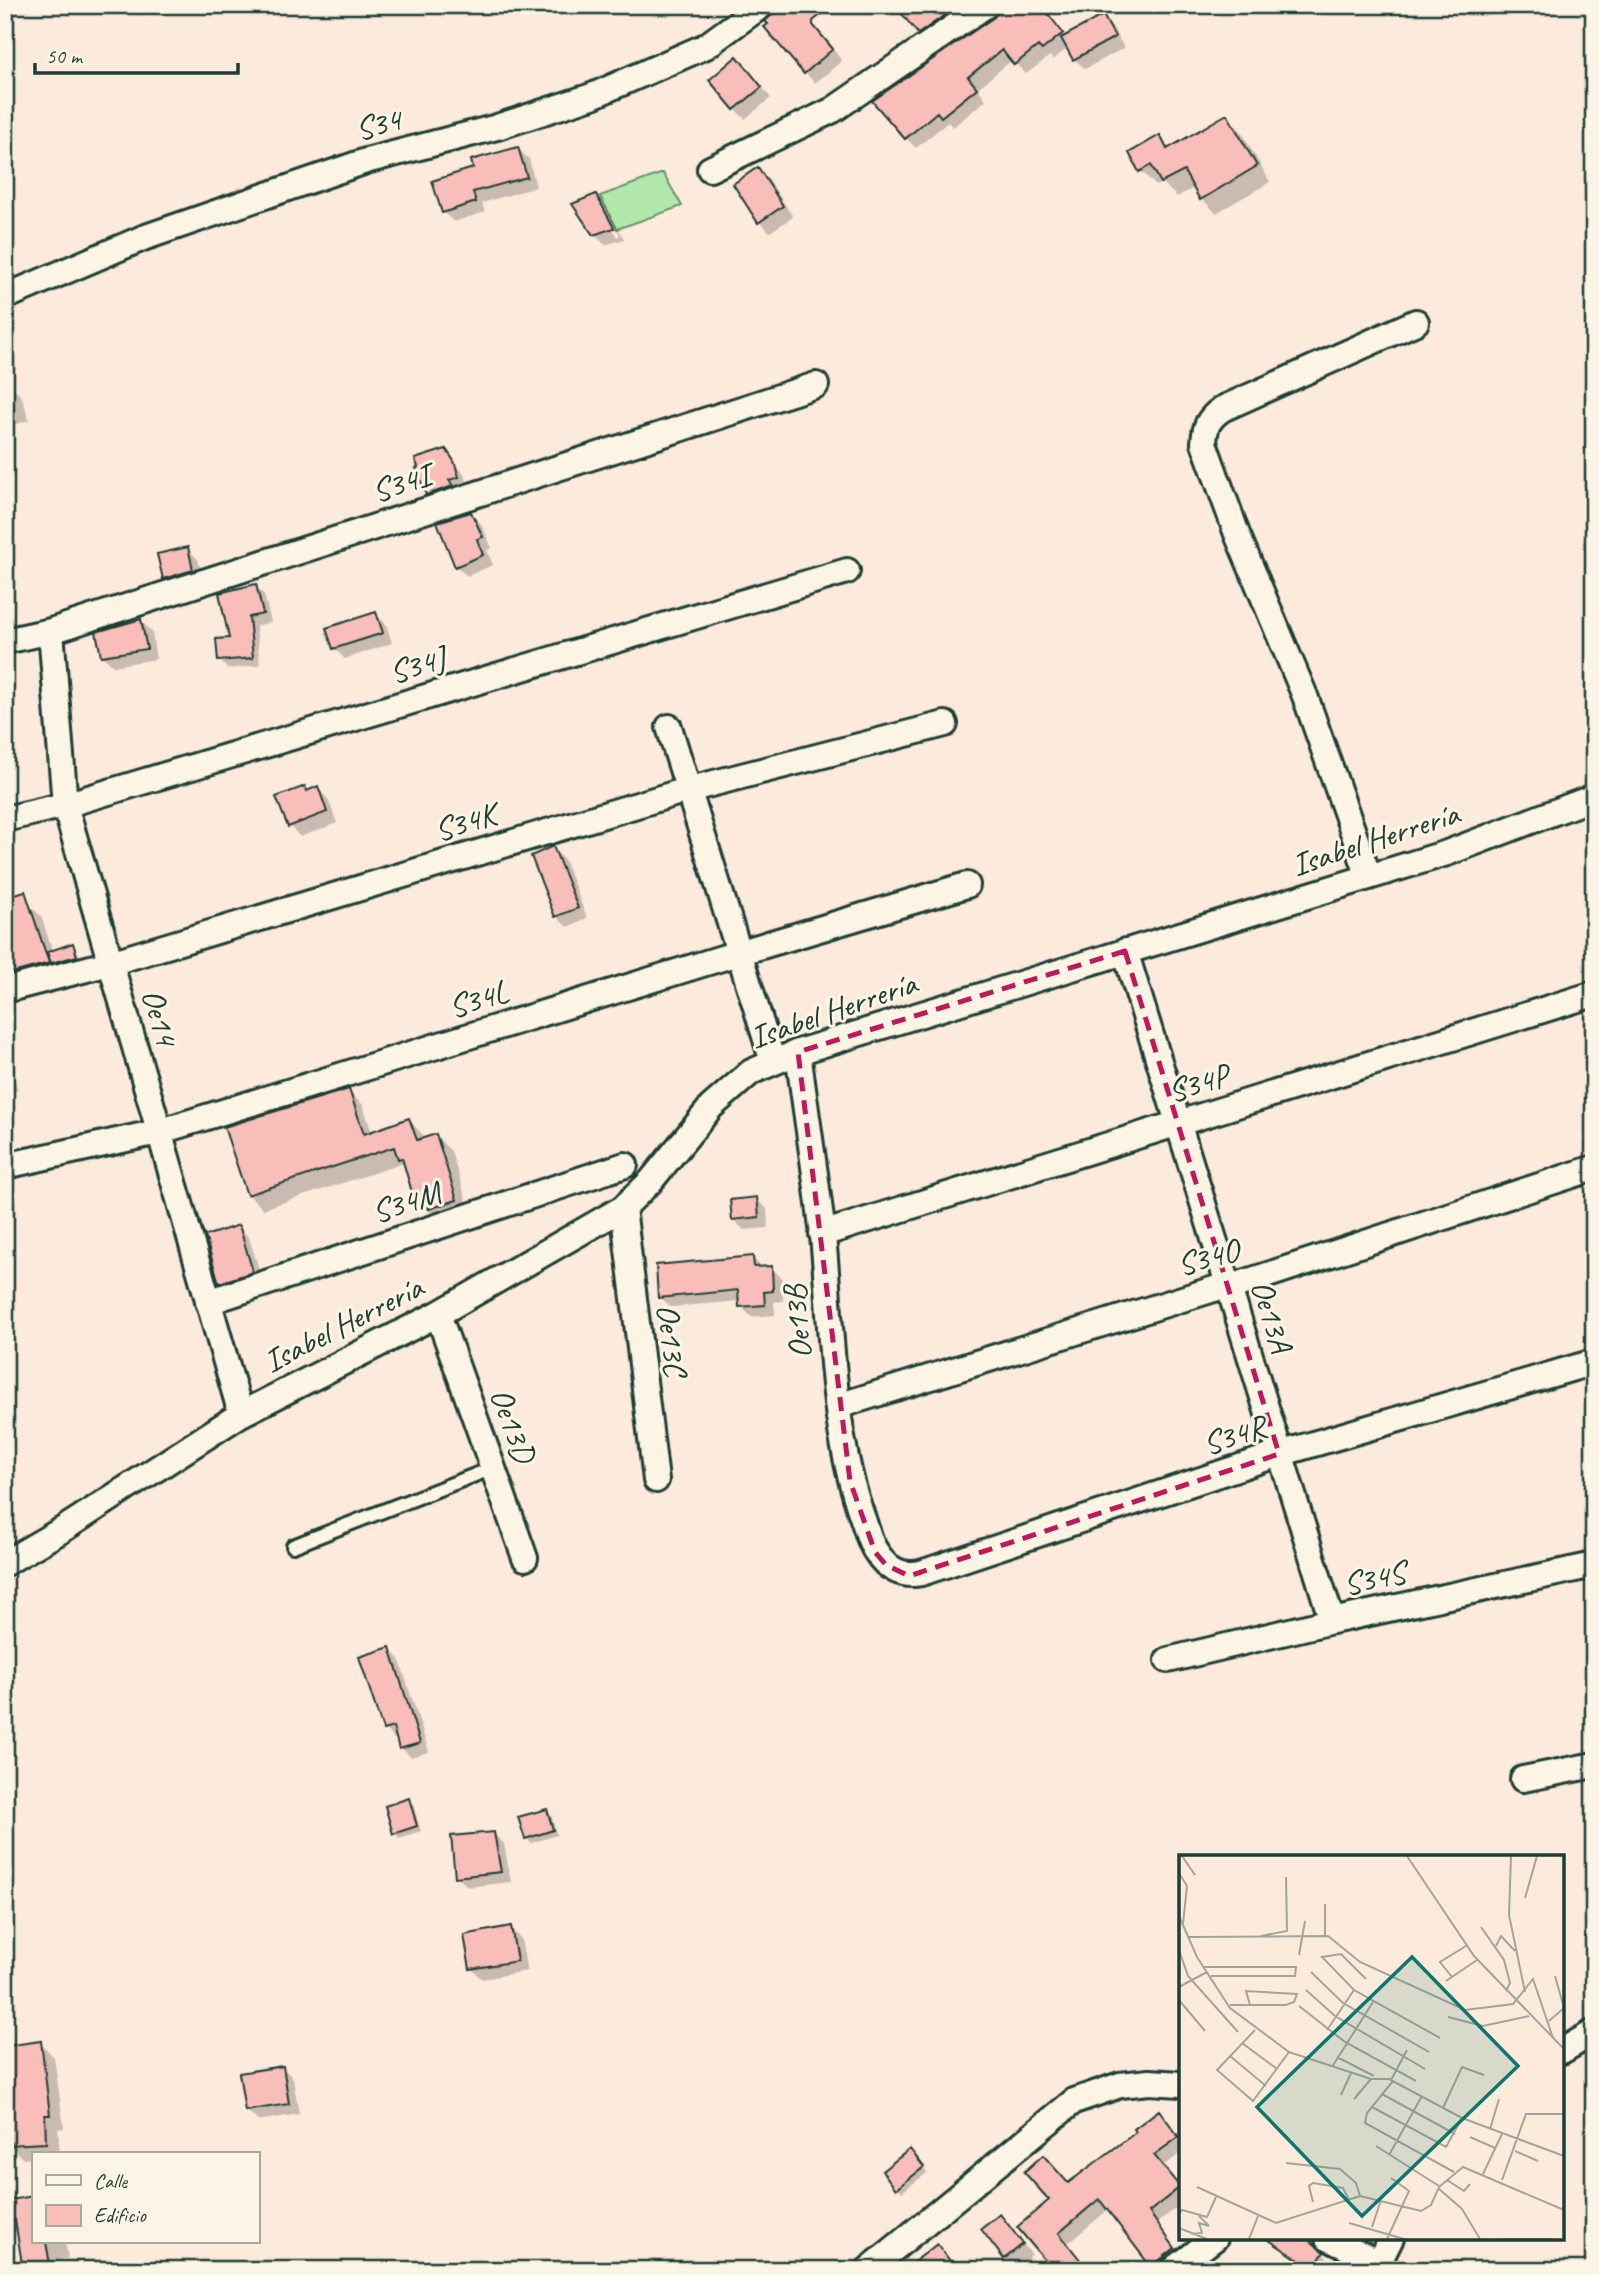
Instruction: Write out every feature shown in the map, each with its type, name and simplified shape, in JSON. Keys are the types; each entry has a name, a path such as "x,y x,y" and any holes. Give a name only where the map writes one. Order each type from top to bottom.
{"street":[{"name":"S34","path":"5,297 143,238 353,165 497,127 592,96 706,46 762,5"},
{"path":"710,169 833,110 986,5"},
{"path":"1369,877 1306,696 1237,534 1205,443 1205,430 1209,419 1222,409 1416,322"},
{"name":"S34I","path":"5,640 51,631 816,385"},
{"name":"S34J","path":"5,819 65,805 847,571"},
{"name":"Oe14","path":"51,631 65,805 241,1414"},
{"name":"S34K","path":"5,990 110,963 687,790 945,724"},
{"path":"669,727 773,1062"},
{"name":"Isabel Herrería","path":"5,1563 62,1530 241,1414 438,1314 622,1208 650,1182 711,1107 751,1072 798,1052 1447,853 1592,802"},
{"name":"S34L","path":"5,1166 158,1132 967,885"},
{"name":"Oe13A","path":"1125,951 1332,1621"},
{"name":"S34P","path":"822,1234 1594,994"},
{"name":"Oe13B","path":"798,1052 822,1234 838,1406 850,1481 875,1552 886,1565 898,1572"},
{"name":"S34M","path":"208,1302 625,1165"},
{"name":"S34O","path":"838,1406 1227,1285 1228,1288 1594,1168"},
{"name":"Oe13C","path":"622,1208 656,1480"},
{"name":"Oe13D","path":"438,1314 525,1558"},
{"name":"S34R","path":"898,1572 909,1576 921,1573 1279,1454 1594,1362"},
{"name":"S34S","path":"1168,1660 1594,1564"},
{"path":"1523,1779 1594,1765"},
{"path":"1564,2050 1594,2032"},
{"path":"868,2270 1074,2101 1120,2085 1149,2082 1179,2084"},
{"path":"1173,2270 1212,2240"},
{"path":"1332,2240 1377,2266 1390,2240"}],"lane":[{"path":"293,1546 493,1468"}],"highlighted area":[{"path":"1125,951 1279,1454 921,1573 909,1576 886,1565 875,1552 850,1481 798,1052"}],"green space":[{"path":"663,173 682,206 617,229 600,196"}],"building":[{"path":"784,5 833,5 813,21 813,25 833,49 804,74 764,27 768,24 765,21"},
{"path":"895,5 959,5 918,34"},
{"path":"1001,5 1041,5 1063,33 1042,50 1038,46 1014,65 1002,50 968,77 977,88 941,117 937,112 905,139 872,101 994,17"},
{"path":"1103,15 1115,37 1073,60 1061,38"},
{"path":"737,56 762,87 734,110 709,80"},
{"path":"1227,114 1257,166 1200,200 1184,171 1161,183 1151,165 1139,172 1129,153 1160,135 1167,149"},
{"path":"518,147 527,177 473,192 476,202 442,213 432,181 473,168 471,160"},
{"path":"758,167 783,206 758,223 733,184"},
{"path":"596,194 614,228 593,235 572,204"},
{"path":"446,449 454,461 459,477 449,480 453,486 426,495 415,459"},
{"path":"471,512 483,537 477,539 483,555 455,567 437,522"},
{"path":"188,547 193,570 163,579 157,554"},
{"path":"256,584 263,614 249,617 253,658 218,661 216,639 229,638 219,593"},
{"path":"376,612 383,633 333,649 326,628"},
{"path":"141,619 147,649 101,656 96,632"},
{"path":"305,786 307,791 318,786 327,812 288,827 276,797"},
{"path":"553,846 578,908 555,917 531,856"},
{"path":"25,891 49,963 5,975 5,897"},
{"path":"73,943 77,956 51,963 47,952"},
{"path":"349,1089 364,1134 409,1118 417,1140 436,1134 457,1200 429,1209 425,1196 414,1199 402,1158 398,1159 394,1147 247,1195 224,1127"},
{"path":"757,1197 759,1217 732,1220 730,1200"},
{"path":"239,1225 253,1272 219,1283 205,1236"},
{"path":"753,1256 754,1267 772,1266 773,1291 764,1292 765,1305 739,1307 738,1290 658,1298 656,1265"},
{"path":"390,1647 420,1743 399,1749 393,1727 383,1730 359,1657"},
{"path":"409,1798 417,1826 393,1834 385,1806"},
{"path":"547,1809 553,1830 525,1839 518,1817"},
{"path":"494,1832 501,1872 455,1877 451,1836"},
{"path":"511,1926 517,1961 470,1969 464,1935"},
{"path":"41,2041 50,2115 45,2115 46,2143 7,2145 5,2046"},
{"path":"283,2066 289,2104 245,2111 239,2073"},
{"path":"1159,2110 1179,2137 1154,2155 1179,2188 1149,2212 1175,2248 1151,2267 1099,2199 1059,2233 1088,2270 1053,2270 1017,2227 1049,2200 1024,2172 1043,2155 1068,2183 1136,2132 1134,2129"},
{"path":"910,2149 924,2167 896,2189 882,2171"},
{"path":"32,2196 32,2244 46,2244 51,2270 23,2270 15,2220 5,2222 5,2201"},
{"path":"1000,2214 1023,2244 1004,2259 981,2229"},
{"path":"1269,2240 1309,2240 1324,2252 1313,2269"},
{"path":"937,2244 957,2270 904,2270"}]}
